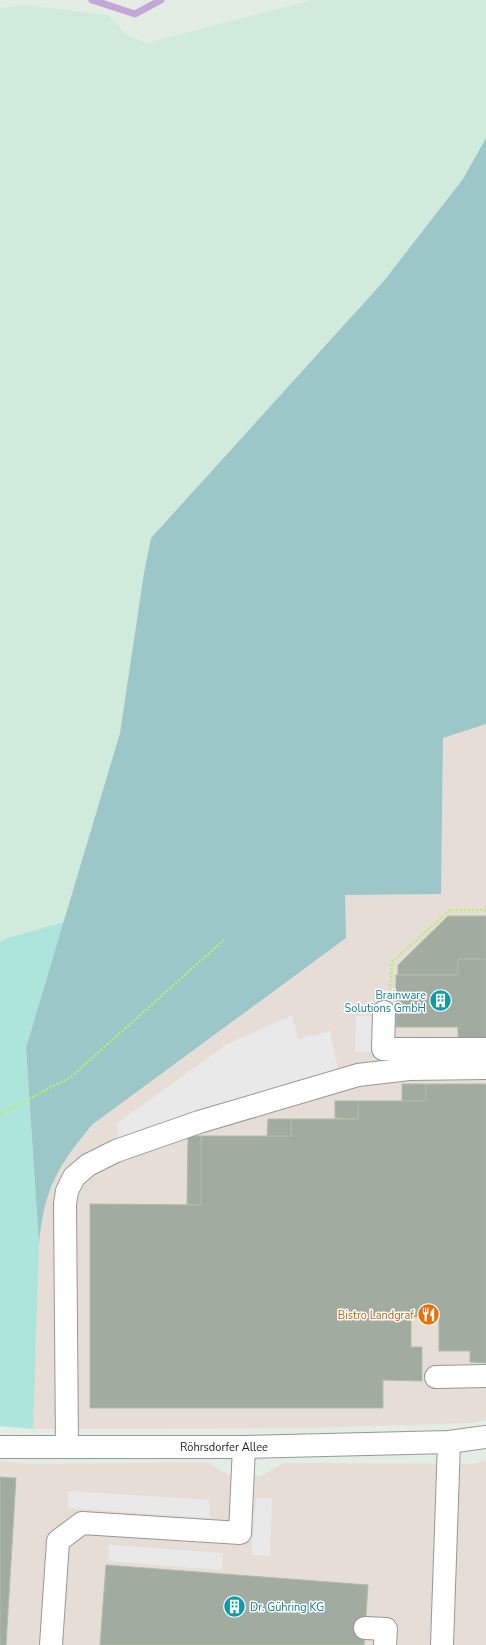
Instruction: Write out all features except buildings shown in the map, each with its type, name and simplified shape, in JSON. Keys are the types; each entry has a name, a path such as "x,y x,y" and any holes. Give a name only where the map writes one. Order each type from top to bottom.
{"street":[{"path":"384,1012 384,1049 486,1049"},
{"path":"67,1447 65,1204 67,1191 74,1177 88,1165 116,1151 199,1122 358,1075 409,1069 486,1068"},
{"path":"436,1377 486,1376"},
{"name":"Röhrsdorfer Allee","path":"0,1447 244,1447 449,1442 486,1437"},
{"path":"442,1645 449,1442"},
{"path":"51,1645 58,1541 82,1524 240,1533 244,1447"},
{"path":"365,1628 386,1629 385,1645"}],"path":[{"path":"384,1012 390,996 392,962 450,910 486,910"},
{"path":"0,1114 71,1076 224,940"}],"shaded area":[{"path":"486,138 486,724 443,738 441,894 345,895 346,938 93,1124 70,1152 55,1179 45,1208 39,1244 26,1048 120,733 144,573 151,538 383,282 463,179"},
{"path":"486,724 486,1420 471,1423 313,1428 33,1429 41,1216 48,1193 58,1171 75,1146 94,1124 345,895 441,894 443,738"},
{"path":"64,922 26,1048 39,1244 33,1429 0,1426 0,942 4,939"},
{"path":"292,1015 298,1039 330,1031 338,1070 119,1138 116,1124 226,1045"},
{"path":"356,1016 375,1016 375,1052 355,1052"},
{"path":"486,1460 486,1645 0,1645 0,1461 29,1464 207,1462 228,1475 261,1476 283,1463 473,1464"},
{"path":"68,1491 209,1500 210,1518 68,1508"},
{"path":"256,1498 272,1498 270,1556 251,1555"},
{"path":"109,1545 223,1553 222,1570 108,1561"}],"green space":[{"path":"312,0 486,0 486,138 463,179 383,282 151,538 144,573 120,733 64,922 4,939 0,942 0,8 25,5 108,15 128,36 147,43"}],"waterway":[{"path":"92,0 135,14 161,0"}],"place":[{"name":"Brainware Solutions GmbH","path":"441,1001"},
{"name":"Bistro Landgraf","path":"429,1315"},
{"name":"Dr. Gühring KG","path":"235,1607"}]}
